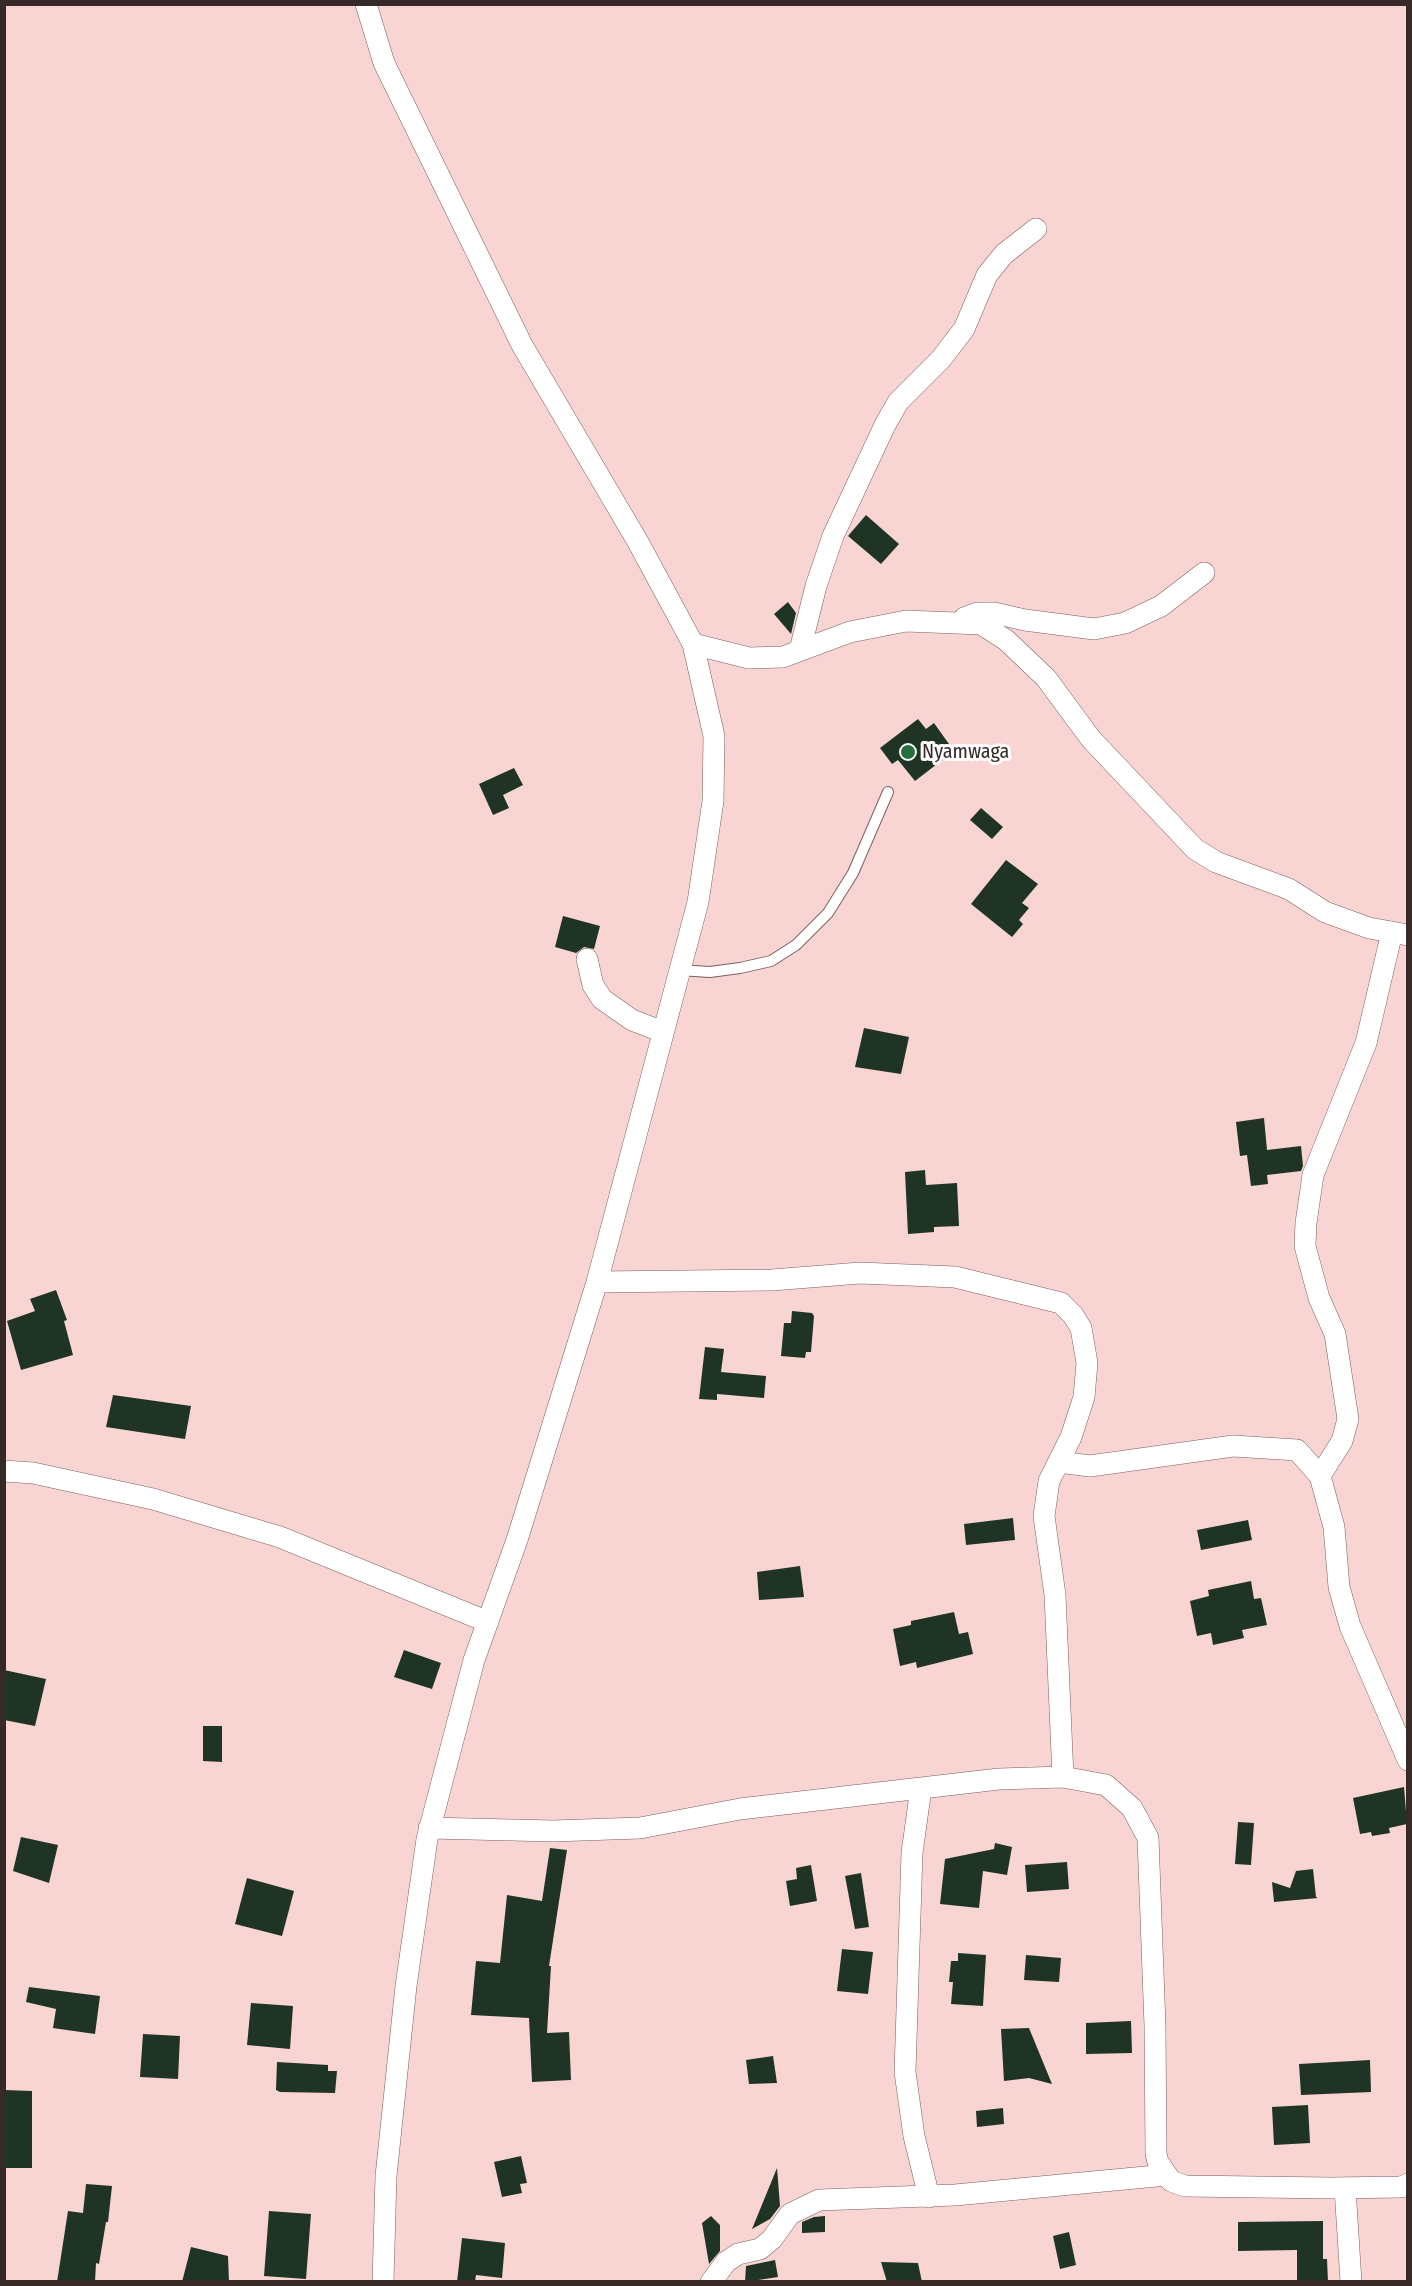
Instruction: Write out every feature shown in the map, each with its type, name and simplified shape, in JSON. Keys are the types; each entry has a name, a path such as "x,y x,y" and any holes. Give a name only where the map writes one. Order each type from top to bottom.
{"street":[{"path":"366,4 384,63 522,345 638,542 693,644 714,736 713,801 698,902 597,1282 543,1460 474,1660 429,1828 406,1986 386,2176 384,2282"},
{"path":"800,650 816,586 833,536 885,425 898,402 941,359 963,329 987,276 1004,254 1036,230"},
{"path":"952,622 976,613 986,613 1094,629 1125,623 1161,606 1204,573"},
{"path":"693,644 749,658 783,657 850,632 906,621 981,624 1020,653 1046,678 1091,739 1195,849 1216,862 1289,890 1325,912 1369,928 1400,934 1366,1043 1313,1175 1305,1246 1319,1298 1335,1334 1348,1419 1342,1441 1320,1476"},
{"path":"587,959 593,986 602,999 632,1020 663,1032"},
{"path":"597,1282 772,1280 860,1273 955,1277 1061,1303 1081,1328 1087,1363 1084,1397 1071,1437 1049,1481 1044,1516 1055,1595 1063,1777"},
{"path":"1059,1462 1090,1466 1233,1446 1296,1450 1320,1476 1334,1527 1339,1587 1350,1626 1407,1760"},
{"path":"4,1471 33,1473 153,1499 280,1537 488,1622"},
{"path":"429,1828 553,1831 640,1828 740,1809 999,1779 1063,1777 1106,1785 1132,1808 1148,1838 1155,2026 1154,2133 1158,2162 1171,2181 1185,2186 1345,2188 1401,2187 1407,2184"},
{"path":"921,1788 912,1853 905,2072 914,2136 929,2197"},
{"path":"711,2282 726,2262 738,2254 760,2249 772,2239 790,2214 819,2200 929,2197 1167,2175"},
{"path":"1345,2188 1351,2282"}],"lane":[{"path":"679,970 710,972 761,964 771,961 796,945 828,913 853,873 888,792"}],"building":[{"path":"866,515 899,544 881,564 848,536"},
{"path":"788,602 796,613 791,634 774,614"},
{"path":"918,719 926,729 934,723 954,751 915,781 898,760 892,764 880,748"},
{"path":"514,768 523,785 503,795 509,808 493,815 479,784"},
{"path":"981,808 1003,827 992,839 970,820"},
{"path":"1006,860 1038,884 1022,903 1029,908 1019,920 1023,924 1012,937 971,904"},
{"path":"563,916 600,926 594,949 584,947 576,953 555,947"},
{"path":"864,1028 909,1037 901,1074 855,1067"},
{"path":"1264,1118 1267,1150 1301,1146 1303,1166 1301,1171 1267,1175 1268,1184 1251,1186 1247,1155 1240,1156 1236,1122"},
{"path":"925,1170 926,1185 957,1183 959,1226 934,1227 934,1232 908,1234 905,1172"},
{"path":"56,1290 67,1320 64,1321 73,1355 21,1370 7,1321 35,1311 30,1299"},
{"path":"792,1311 812,1313 814,1316 811,1352 806,1352 805,1358 781,1356 784,1323 791,1323"},
{"path":"705,1347 724,1349 721,1372 766,1376 764,1398 717,1394 717,1400 699,1399"},
{"path":"113,1395 191,1406 185,1439 106,1427"},
{"path":"1013,1518 1015,1540 966,1545 964,1524"},
{"path":"1248,1520 1252,1540 1201,1550 1197,1530"},
{"path":"800,1566 804,1597 759,1600 757,1572"},
{"path":"1251,1581 1254,1599 1261,1598 1267,1625 1242,1630 1244,1638 1213,1645 1211,1633 1197,1636 1190,1601 1209,1596 1208,1590"},
{"path":"954,1612 959,1634 968,1632 973,1654 917,1668 916,1662 900,1666 893,1629 911,1625 911,1621"},
{"path":"404,1650 441,1663 432,1689 394,1677"},
{"path":"4,1670 46,1679 35,1726 4,1720"},
{"path":"203,1726 222,1726 222,1762 203,1761"},
{"path":"1404,1787 1407,1824 1389,1828 1390,1833 1372,1836 1371,1832 1360,1834 1353,1798"},
{"path":"1238,1822 1254,1823 1251,1865 1235,1864"},
{"path":"21,1837 58,1845 49,1883 13,1871"},
{"path":"995,1843 1012,1847 1007,1875 983,1871 979,1908 940,1904 945,1859 994,1849"},
{"path":"550,1848 567,1850 549,1966 551,1966 547,2033 569,2032 571,2080 532,2082 529,2018 471,2015 476,1961 500,1963 507,1895 542,1901"},
{"path":"1067,1862 1069,1889 1027,1892 1025,1865"},
{"path":"811,1865 817,1901 790,1906 786,1881 797,1879 796,1868"},
{"path":"1313,1869 1316,1897 1318,1898 1274,1902 1272,1882 1290,1888 1296,1871"},
{"path":"861,1873 869,1927 855,1929 845,1876"},
{"path":"247,1878 294,1891 282,1936 235,1924"},
{"path":"842,1949 873,1952 868,1994 837,1991"},
{"path":"958,1953 986,1955 983,2006 951,2004 953,1982 949,1982 951,1961 958,1961"},
{"path":"1026,1955 1061,1958 1059,1982 1024,1980"},
{"path":"29,1987 100,1996 95,2034 53,2028 56,2009 26,2002"},
{"path":"251,2003 293,2006 290,2049 247,2045"},
{"path":"1131,2021 1132,2053 1086,2054 1086,2023"},
{"path":"1029,2028 1052,2084 1029,2078 1004,2081 1001,2029"},
{"path":"143,2034 180,2036 178,2079 140,2077"},
{"path":"773,2056 777,2083 749,2084 746,2060"},
{"path":"1370,2060 1371,2092 1301,2095 1299,2064"},
{"path":"277,2062 328,2065 328,2071 337,2071 335,2093 276,2090"},
{"path":"4,2090 32,2091 32,2168 4,2168"},
{"path":"1308,2105 1310,2143 1274,2145 1272,2107"},
{"path":"1003,2108 1004,2124 977,2127 976,2111"},
{"path":"521,2156 527,2183 520,2184 522,2193 502,2197 494,2162"},
{"path":"777,2168 780,2206 770,2219 752,2229"},
{"path":"86,2184 112,2186 108,2222 106,2222 99,2264 96,2263 95,2282 57,2282 68,2211 83,2213"},
{"path":"269,2211 311,2214 306,2279 264,2276"},
{"path":"711,2216 720,2225 720,2251 709,2264 702,2223"},
{"path":"825,2216 825,2232 802,2233 802,2222 814,2217"},
{"path":"1323,2221 1323,2259 1327,2259 1328,2282 1297,2282 1297,2250 1238,2251 1238,2222"},
{"path":"1069,2232 1076,2265 1060,2269 1053,2236"},
{"path":"462,2238 505,2243 502,2278 476,2275 475,2282 457,2282"},
{"path":"191,2247 228,2256 229,2282 182,2282"},
{"path":"775,2260 778,2277 745,2282 746,2266"},
{"path":"881,2262 918,2263 922,2282 887,2282"}],"place":[{"name":"Nyamwaga","path":"908,752"}]}
